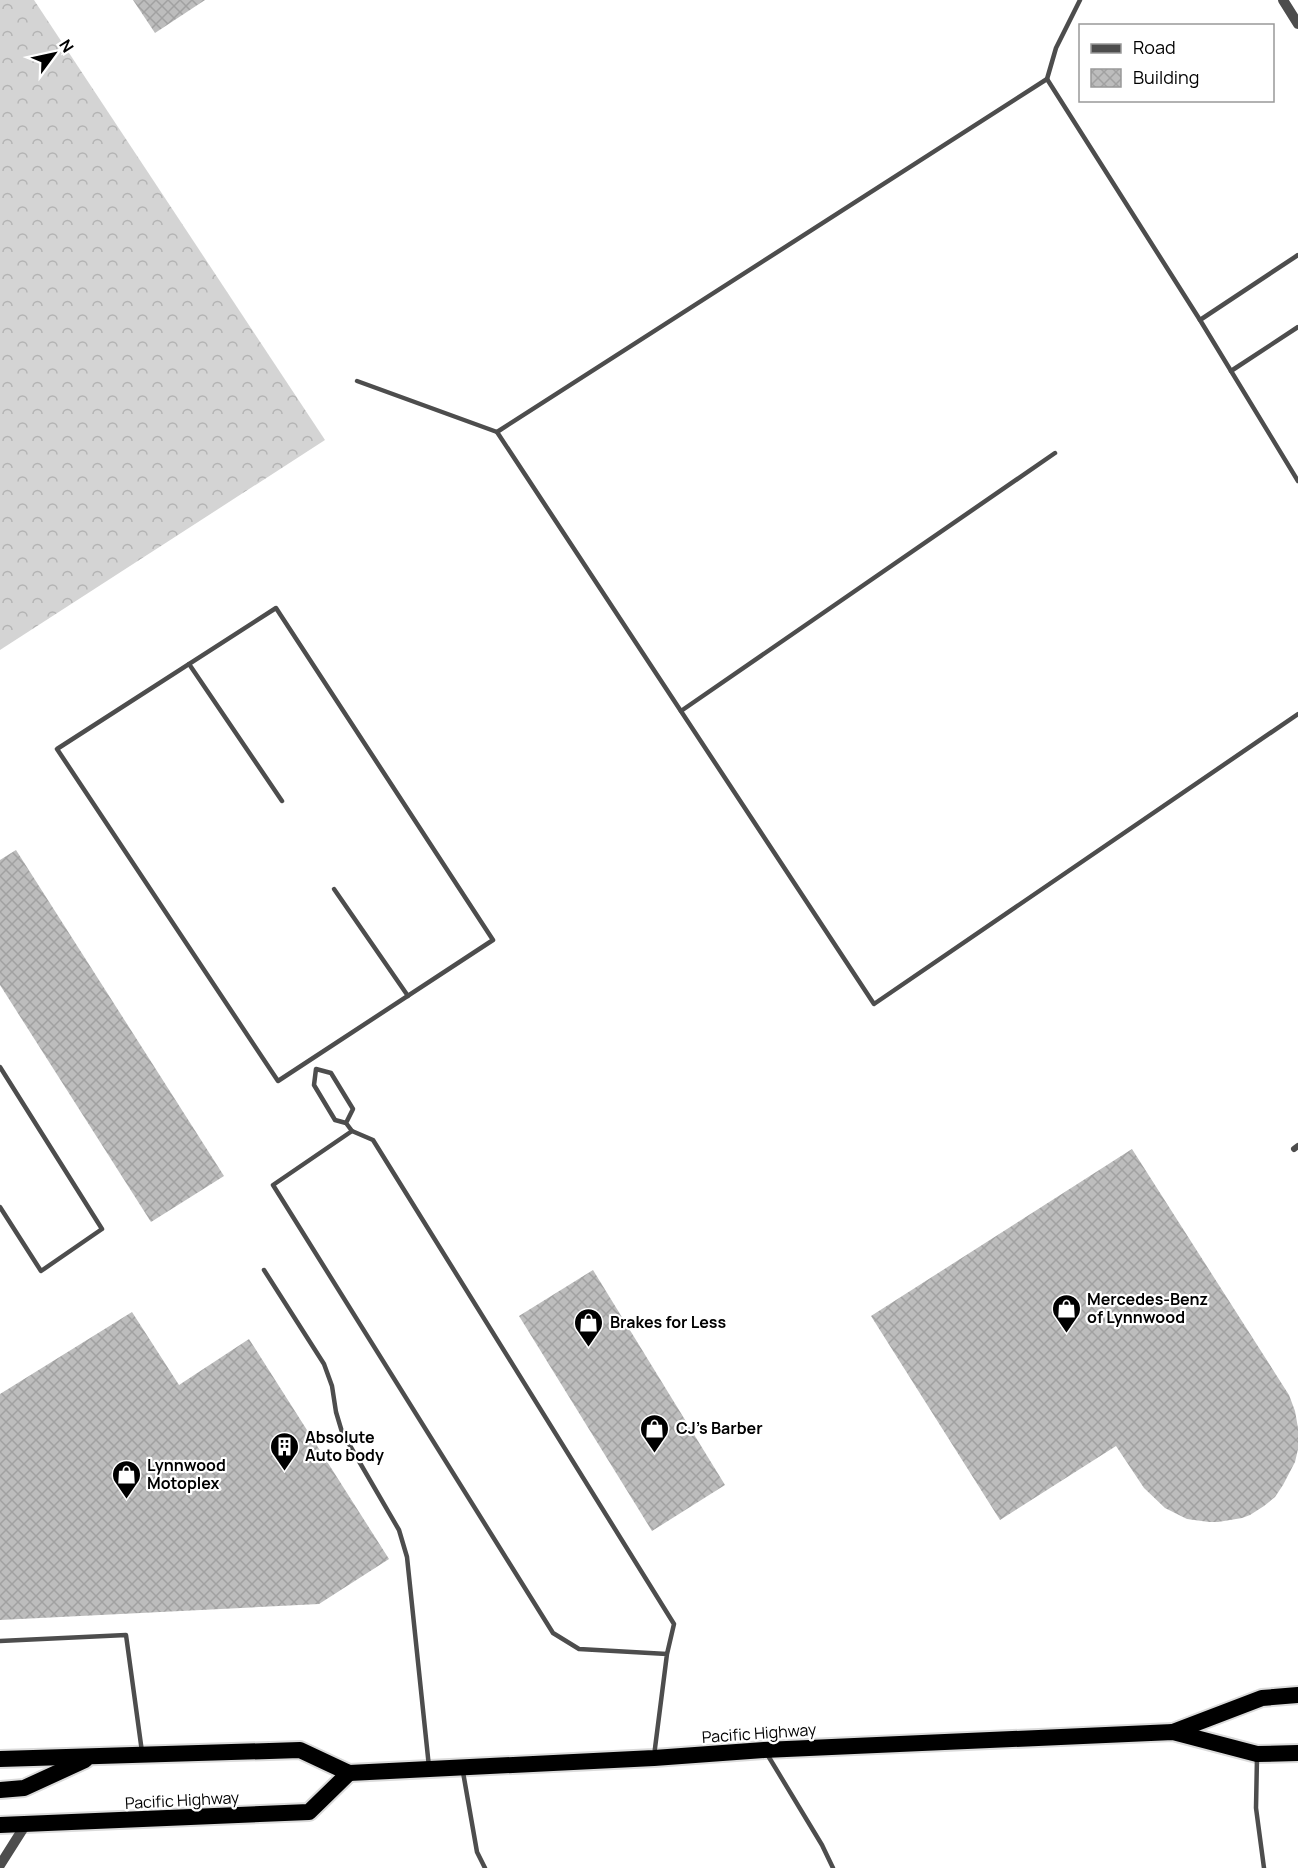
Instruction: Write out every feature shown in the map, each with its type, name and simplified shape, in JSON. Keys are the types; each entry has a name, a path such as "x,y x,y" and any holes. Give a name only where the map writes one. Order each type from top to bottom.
{"highway":[{"name":"Pacific Highway","path":"1173,1732 1262,1698 1298,1695"},
{"name":"Pacific Highway","path":"0,1760 300,1750 349,1773 654,1758 764,1750 1173,1732 1257,1754 1298,1753"},
{"path":"0,1790 24,1788 94,1756"},
{"name":"Pacific Highway","path":"0,1825 309,1812 349,1773"}],"street":[{"path":"1283,0 1298,24"},
{"path":"0,1865 26,1824"}],"lane":[{"path":"497,432 1047,80 1056,48 1080,0"},
{"path":"1047,80 1200,320 1298,481"},
{"path":"1200,320 1298,255"},
{"path":"1231,371 1298,327"},
{"path":"357,381 497,432 874,1004 1298,714"},
{"path":"681,711 1056,453"},
{"path":"276,608 493,940 408,996 278,1081 57,749 276,608"},
{"path":"189,664 282,801"},
{"path":"334,889 408,996"},
{"path":"310,1060 316,1069 331,1074 353,1109 346,1123"},
{"path":"0,1067 102,1229 41,1271 0,1207"},
{"path":"316,1069 314,1085 335,1120 346,1123 352,1131 373,1140 674,1624 667,1654 654,1758"},
{"path":"352,1131 273,1185 553,1634 579,1649 667,1654"},
{"path":"264,1270 324,1364 332,1386 342,1432 399,1530 407,1557 429,1769"},
{"path":"0,1641 126,1635 142,1755"},
{"path":"764,1750 822,1845 833,1868"},
{"path":"1257,1754 1256,1808 1264,1868"},
{"path":"462,1767 477,1852 485,1868"}],"green space":[{"path":"0,0 34,0 325,440 0,650"}],"building":[{"path":"133,0 205,0 155,33"},
{"path":"16,850 224,1176 151,1222 0,985 0,860"},
{"name":"Mercedes-Benz of Lynnwood","path":"1132,1149 1289,1395 1298,1428 1298,1449 1295,1462 1275,1497 1264,1506 1242,1518 1209,1522 1187,1519 1165,1508 1144,1488 1116,1446 1000,1520 871,1316"},
{"path":"593,1270 725,1485 652,1531 519,1316"},
{"name":"Lynnwood Motoplex","path":"132,1312 179,1385 249,1339 389,1559 319,1604 0,1620 0,1394"}],"place":[{"name":"Mercedes-Benz of Lynnwood","path":"1066,1334"},
{"name":"Brakes for Less","path":"589,1348"},
{"name":"CJ's Barber","path":"655,1454"},
{"name":"Absolute Auto body","path":"284,1472"},
{"name":"Lynnwood Motoplex","path":"126,1500"}]}
